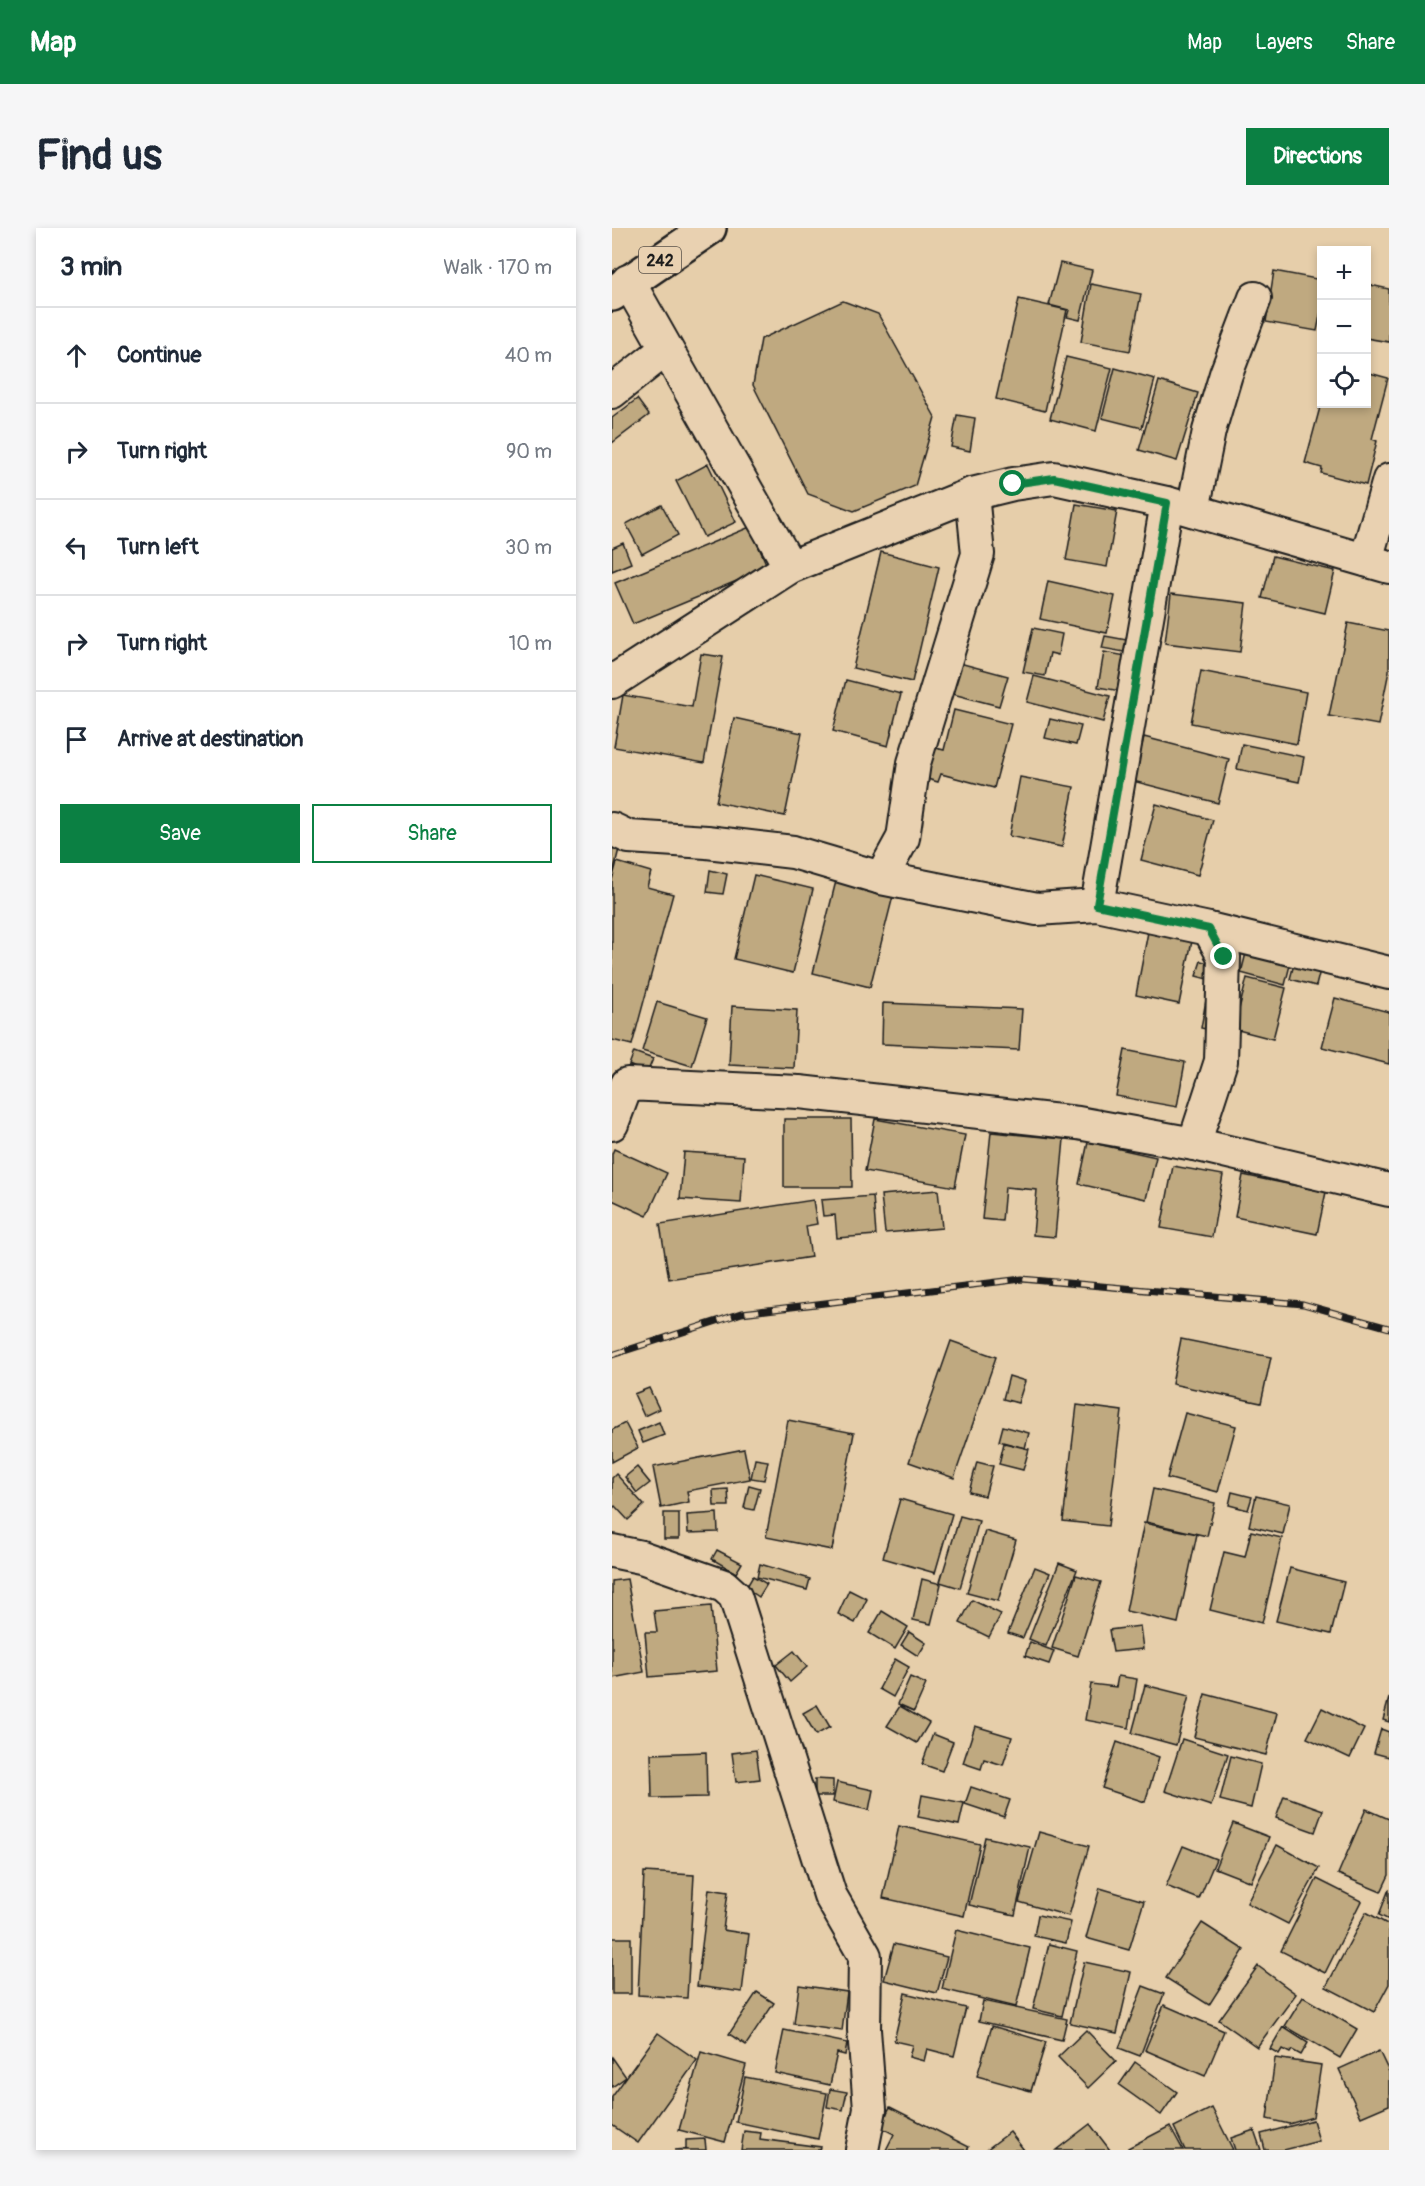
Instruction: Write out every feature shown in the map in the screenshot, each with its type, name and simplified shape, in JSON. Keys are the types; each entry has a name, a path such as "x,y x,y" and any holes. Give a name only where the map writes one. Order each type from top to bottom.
{"main road":[{"name":"242","path":"620,288 709,228"}],"street":[{"path":"620,288 666,349 790,567"},
{"path":"1097,905 1180,506 1209,431 1226,374 1255,298"},
{"path":"612,392 666,349"},
{"path":"612,682 790,567 972,494 1013,484 1054,478 1180,506 1377,563 1389,480"},
{"path":"881,878 903,838 914,763 978,554 972,494"},
{"path":"612,829 629,837 707,842 793,852 881,878 1037,909 1097,905 1209,929 1389,973"},
{"path":"1194,1144 1221,1060 1224,957 1209,929"},
{"path":"612,1124 619,1082 799,1092 1078,1123 1194,1144 1389,1190"},
{"path":"612,1551 641,1557 724,1586 735,1596 830,1895 865,1956 864,2030 870,2109 862,2150"}],"building":[{"path":"1060,263 1092,270 1080,320 1067,317 1069,310 1049,305"},
{"path":"1274,271 1317,279 1317,331 1266,322"},
{"path":"1091,284 1141,294 1130,351 1081,342"},
{"path":"1371,285 1389,289 1389,342 1371,339"},
{"path":"1019,299 1067,310 1045,411 996,399"},
{"path":"843,301 878,314 935,417 915,486 854,511 808,494 753,385 761,339"},
{"path":"1066,357 1112,368 1096,431 1050,419"},
{"path":"1115,368 1155,379 1142,428 1102,418"},
{"path":"1371,373 1388,378 1372,439 1377,441 1366,485 1321,473 1322,468 1305,463 1320,408 1371,408"},
{"path":"1159,381 1198,393 1177,461 1139,450"},
{"path":"637,399 649,415 612,443 612,418"},
{"path":"957,415 975,418 970,451 951,447"},
{"path":"708,464 736,522 704,537 676,481"},
{"path":"1076,504 1117,511 1107,567 1066,560"},
{"path":"662,505 678,535 642,554 626,524"},
{"path":"750,527 768,568 633,624 615,583"},
{"path":"623,543 631,563 612,571 612,548"},
{"path":"881,552 939,567 912,682 853,668"},
{"path":"1273,556 1335,571 1325,613 1262,598"},
{"path":"1048,581 1115,596 1107,633 1040,619"},
{"path":"1171,594 1246,603 1240,652 1165,643"},
{"path":"1348,623 1389,631 1389,671 1378,725 1329,716"},
{"path":"1033,628 1062,634 1058,655 1050,653 1045,676 1023,672"},
{"path":"1105,636 1127,640 1124,652 1102,648"},
{"path":"1104,652 1126,656 1120,691 1098,687"},
{"path":"701,654 723,657 704,763 614,747 623,695 692,707"},
{"path":"952,661 1008,676 999,706 945,692"},
{"path":"1201,671 1306,692 1297,744 1191,723"},
{"path":"1034,676 1110,696 1103,722 1027,702"},
{"path":"846,680 901,694 888,746 833,731"},
{"path":"954,710 1011,724 994,788 941,774 938,782 920,777 928,746 944,750"},
{"path":"734,718 802,733 785,816 716,802"},
{"path":"1050,719 1081,726 1076,745 1045,738"},
{"path":"1144,737 1229,759 1218,803 1133,781"},
{"path":"1242,744 1304,757 1299,782 1237,769"},
{"path":"1020,777 1074,787 1062,847 1009,836"},
{"path":"1156,804 1213,820 1198,875 1141,860"},
{"path":"612,848 619,849 612,877"},
{"path":"617,862 651,872 647,887 673,894 632,1045 612,1040 612,880"},
{"path":"710,870 727,874 723,894 707,892"},
{"path":"754,875 813,889 793,973 734,959"},
{"path":"836,881 893,896 870,987 813,973"},
{"path":"1148,932 1192,941 1179,1004 1136,995"},
{"path":"1246,953 1290,965 1285,985 1241,973"},
{"path":"1201,961 1220,966 1215,981 1196,976"},
{"path":"1294,964 1320,970 1316,986 1290,979"},
{"path":"1247,978 1286,988 1273,1039 1234,1029"},
{"path":"1335,998 1389,1012 1389,1064 1322,1047"},
{"path":"1206,1000 1220,1003 1214,1031 1201,1028"},
{"path":"657,1002 707,1017 692,1066 642,1051"},
{"path":"883,1003 1022,1009 1019,1050 882,1044"},
{"path":"732,1006 797,1010 794,1068 729,1065"},
{"path":"1125,1050 1185,1062 1177,1107 1116,1096"},
{"path":"634,1052 653,1059 647,1073 629,1065"},
{"path":"784,1119 851,1119 852,1187 784,1187"},
{"path":"875,1119 965,1135 955,1187 865,1171"},
{"path":"991,1132 1064,1139 1055,1237 1033,1235 1037,1190 1005,1187 1002,1221 982,1219"},
{"path":"1088,1142 1156,1157 1146,1199 1079,1184"},
{"path":"614,1149 667,1173 647,1216 612,1200 612,1154"},
{"path":"684,1152 744,1156 741,1203 680,1199"},
{"path":"1173,1166 1223,1175 1212,1237 1161,1228"},
{"path":"1243,1175 1326,1192 1317,1234 1235,1217"},
{"path":"938,1190 942,1228 885,1233 881,1195"},
{"path":"873,1196 876,1235 837,1238 835,1215 823,1216 821,1200"},
{"path":"813,1200 817,1224 806,1226 811,1257 669,1279 660,1224"},
{"path":"1181,1339 1271,1357 1261,1403 1172,1384"},
{"path":"951,1341 996,1357 954,1478 909,1462"},
{"path":"1009,1376 1025,1381 1018,1403 1003,1399"},
{"path":"649,1388 659,1409 644,1416 634,1394"},
{"path":"1077,1405 1122,1411 1108,1526 1063,1521"},
{"path":"1185,1413 1236,1426 1218,1492 1167,1478"},
{"path":"788,1420 854,1433 832,1550 766,1537"},
{"path":"659,1422 664,1435 643,1443 638,1431"},
{"path":"625,1423 638,1448 612,1462 612,1430"},
{"path":"1003,1426 1029,1433 1025,1448 999,1441"},
{"path":"1004,1443 1029,1449 1023,1470 999,1464"},
{"path":"744,1449 750,1479 687,1491 689,1502 661,1508 653,1467"},
{"path":"755,1459 768,1461 764,1480 751,1478"},
{"path":"977,1462 993,1466 985,1496 969,1492"},
{"path":"637,1467 650,1483 637,1493 625,1477"},
{"path":"616,1474 644,1505 628,1520 615,1506 612,1509 612,1478"},
{"path":"749,1485 760,1488 754,1510 744,1508"},
{"path":"728,1489 729,1506 714,1506 713,1490"},
{"path":"1153,1489 1215,1503 1207,1536 1146,1522"},
{"path":"1232,1492 1252,1497 1248,1510 1229,1505"},
{"path":"1256,1496 1290,1504 1283,1534 1249,1526"},
{"path":"900,1499 952,1514 935,1573 883,1558"},
{"path":"664,1513 679,1513 679,1539 664,1539"},
{"path":"717,1513 718,1532 688,1533 687,1515"},
{"path":"960,1516 979,1521 960,1588 940,1582"},
{"path":"1144,1523 1197,1534 1178,1623 1126,1611"},
{"path":"985,1531 1016,1540 998,1601 967,1593"},
{"path":"1251,1531 1282,1538 1262,1623 1210,1610 1224,1552 1245,1557"},
{"path":"717,1550 742,1563 736,1573 712,1559"},
{"path":"1059,1563 1077,1570 1046,1646 1029,1639"},
{"path":"760,1564 810,1579 807,1590 757,1577"},
{"path":"1035,1567 1050,1573 1023,1638 1008,1633"},
{"path":"1290,1568 1344,1582 1331,1634 1276,1621"},
{"path":"1076,1575 1101,1582 1078,1656 1052,1648"},
{"path":"753,1576 767,1584 759,1597 746,1588"},
{"path":"627,1579 644,1672 612,1678 612,1581"},
{"path":"922,1579 941,1584 931,1624 913,1620"},
{"path":"849,1590 867,1599 855,1623 838,1614"},
{"path":"972,1600 1001,1614 989,1637 960,1623"},
{"path":"711,1606 717,1671 649,1677 645,1632 657,1632 654,1611"},
{"path":"882,1611 908,1627 895,1649 869,1633"},
{"path":"1140,1626 1143,1649 1113,1652 1109,1630"},
{"path":"909,1632 926,1643 918,1656 901,1645"},
{"path":"1030,1642 1054,1651 1049,1664 1025,1656"},
{"path":"794,1651 807,1667 790,1682 776,1665"},
{"path":"895,1659 909,1667 893,1697 879,1689"},
{"path":"1118,1676 1137,1679 1129,1728 1085,1720 1091,1684 1116,1687"},
{"path":"910,1677 926,1684 914,1711 898,1704"},
{"path":"1145,1685 1189,1696 1176,1745 1132,1733"},
{"path":"1205,1694 1277,1713 1266,1755 1194,1737"},
{"path":"1389,1698 1389,1722 1383,1720"},
{"path":"817,1705 830,1727 816,1735 803,1713"},
{"path":"900,1706 929,1723 917,1743 887,1726"},
{"path":"1322,1708 1364,1729 1350,1758 1307,1738"},
{"path":"975,1726 1012,1737 1003,1765 984,1759 981,1769 963,1763"},
{"path":"1381,1729 1389,1732 1389,1757 1374,1753"},
{"path":"933,1734 953,1742 942,1771 922,1764"},
{"path":"1182,1739 1228,1754 1211,1806 1165,1791"},
{"path":"1117,1742 1159,1757 1145,1802 1102,1788"},
{"path":"756,1750 760,1779 736,1782 732,1753"},
{"path":"706,1752 707,1797 652,1798 651,1754"},
{"path":"1231,1756 1261,1764 1251,1808 1220,1800"},
{"path":"815,1779 833,1780 833,1796 815,1796"},
{"path":"837,1782 873,1790 869,1810 833,1802"},
{"path":"971,1787 1010,1800 1004,1817 965,1804"},
{"path":"922,1795 964,1803 959,1825 918,1817"},
{"path":"1284,1796 1323,1810 1315,1832 1276,1818"},
{"path":"1366,1809 1389,1819 1389,1875 1381,1892 1338,1874"},
{"path":"1233,1823 1269,1837 1251,1882 1215,1868"},
{"path":"899,1826 980,1844 964,1916 883,1898"},
{"path":"1039,1832 1089,1846 1069,1916 1019,1902"},
{"path":"985,1837 1030,1847 1015,1915 969,1905"},
{"path":"1277,1845 1319,1868 1288,1924 1247,1903"},
{"path":"1183,1846 1216,1859 1199,1899 1166,1886"},
{"path":"644,1872 694,1875 687,1998 638,1995"},
{"path":"1317,1879 1361,1901 1325,1973 1281,1951"},
{"path":"1100,1888 1144,1901 1129,1950 1086,1938"},
{"path":"709,1889 728,1892 723,1930 749,1934 742,1992 697,1986"},
{"path":"1389,1889 1389,1920 1379,1915"},
{"path":"1366,1912 1389,1925 1389,1984 1374,2012 1326,1987"},
{"path":"1038,1915 1071,1922 1066,1943 1034,1936"},
{"path":"1202,1923 1244,1950 1209,2005 1166,1978"},
{"path":"956,1930 1030,1948 1016,2007 942,1989"},
{"path":"612,1938 631,1938 631,1994 612,1994"},
{"path":"894,1944 947,1957 937,1993 884,1980"},
{"path":"1049,1944 1077,1951 1062,2016 1033,2009"},
{"path":"1084,1962 1131,1972 1117,2033 1070,2023"},
{"path":"1258,1966 1296,1994 1257,2047 1219,2020"},
{"path":"799,1985 847,1992 842,2031 794,2024"},
{"path":"1143,1986 1164,1994 1140,2056 1119,2048"},
{"path":"757,1992 774,2003 746,2045 729,2034"},
{"path":"905,1993 966,2008 954,2056 927,2049 924,2061 909,2057 912,2045 894,2041"},
{"path":"1303,1997 1357,2029 1340,2058 1285,2026"},
{"path":"983,2001 1067,2019 1062,2040 979,2021"},
{"path":"1164,2005 1224,2031 1205,2076 1145,2050"},
{"path":"992,2026 1046,2042 1031,2091 977,2076"},
{"path":"1283,2027 1308,2043 1301,2055 1292,2050 1290,2053 1282,2049 1279,2054 1270,2049"},
{"path":"784,2030 847,2043 845,2055 837,2053 830,2085 775,2073"},
{"path":"1086,2030 1116,2061 1088,2088 1058,2057"},
{"path":"658,2033 697,2060 638,2143 612,2125 612,2097"},
{"path":"1379,2051 1389,2072 1389,2105 1361,2117 1339,2069"},
{"path":"701,2052 746,2065 725,2142 679,2130"},
{"path":"612,2057 626,2077 612,2087"},
{"path":"1275,2058 1321,2065 1313,2117 1289,2124 1267,2119"},
{"path":"1135,2062 1177,2092 1161,2115 1119,2085"},
{"path":"745,2077 827,2093 818,2139 736,2122"},
{"path":"830,2089 847,2092 843,2110 827,2107"},
{"path":"890,2107 969,2147 967,2150 886,2150 894,2134 880,2127"},
{"path":"1212,2108 1233,2150 1185,2150 1174,2127"},
{"path":"1313,2120 1319,2141 1284,2150 1265,2150 1261,2134"},
{"path":"1090,2124 1110,2150 1056,2150"},
{"path":"1170,2126 1183,2150 1130,2150 1128,2148"},
{"path":"1254,2130 1261,2150 1235,2150 1231,2138"},
{"path":"744,2131 761,2133 760,2139 821,2147 820,2150 741,2150"},
{"path":"1010,2132 1024,2150 986,2150"},
{"path":"705,2139 706,2150 674,2150 686,2149 686,2140"}],"railway":[{"path":"612,1355 742,1313 1022,1279 1303,1304 1389,1328"}],"route":[{"path":"1013,484 1054,478 1167,503 1097,905 1209,929 1224,957"}]}
